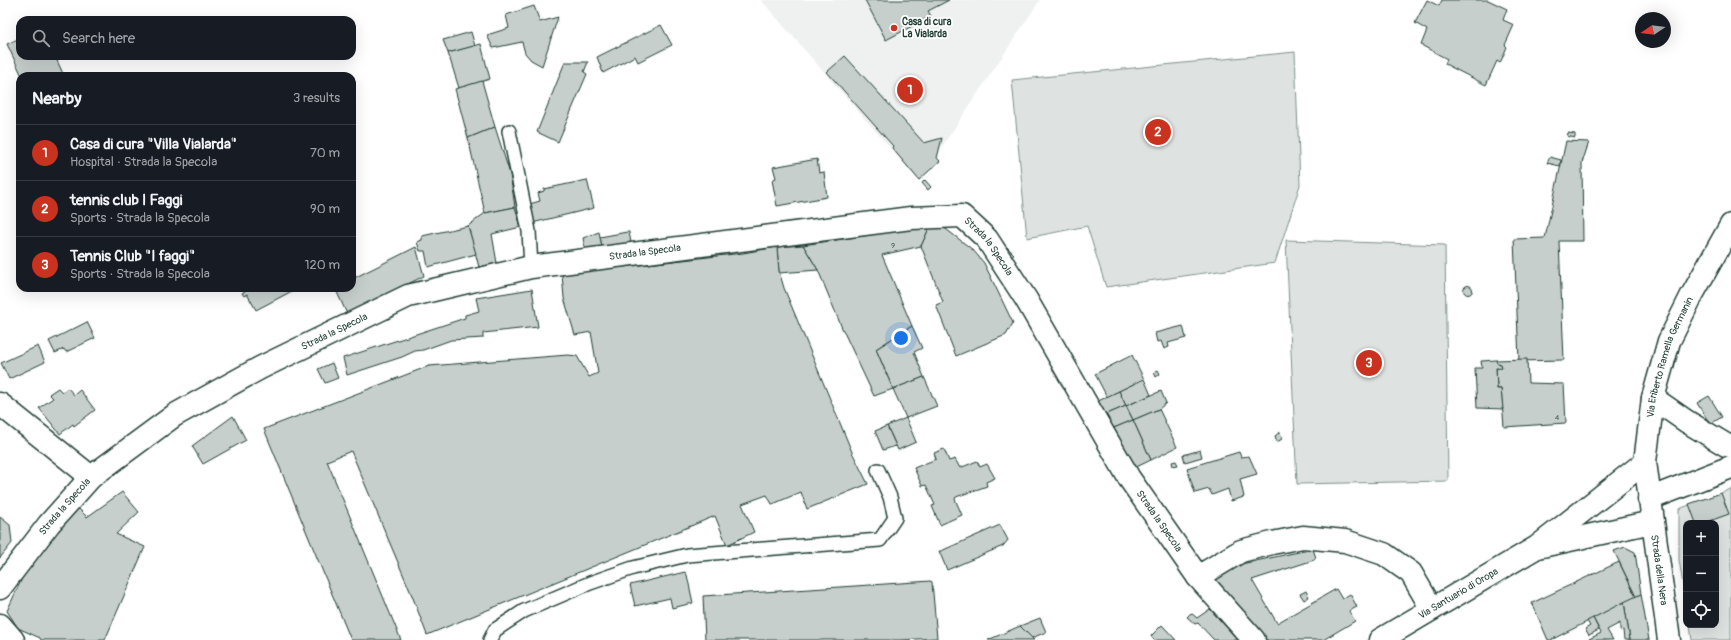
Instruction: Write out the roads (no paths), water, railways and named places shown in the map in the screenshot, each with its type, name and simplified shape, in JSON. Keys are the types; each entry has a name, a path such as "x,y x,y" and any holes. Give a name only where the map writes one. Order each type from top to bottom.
{"street":[{"name":"Strada la Specola","path":"0,588 49,524 91,477 175,415 260,368 408,296 531,266 911,218 962,216 987,239 1026,299 1130,478 1198,577 1254,640"},
{"name":"Via Eriberto Ramella Germanin","path":"1649,499 1645,462 1653,398 1669,341 1699,281 1731,225"},
{"path":"1653,398 1686,421 1731,446"},
{"path":"0,404 91,477"},
{"name":"Via Santuario di Oropa","path":"1380,640 1537,548 1645,462"},
{"path":"1649,499 1731,467"},
{"name":"Strada della Nera","path":"1649,499 1669,640"},
{"name":"Via Santuario di Oropa","path":"1537,548 1652,522"},
{"path":"1198,577 1241,551 1272,543 1303,537 1345,541 1384,554 1411,573 1432,609"},
{"path":"0,625 14,640"}],"lane":[{"path":"508,131 529,231 531,266"},
{"path":"490,640 495,630 524,611 590,583 633,568 687,556 880,540 895,518 890,497 878,470"}],"place":[{"name":"Casa di cura La Vialarda","path":"894,28"},
{"name":"Casa di cura \"Villa Vialarda\"","path":"910,90"},
{"name":"tennis club I Faggi","path":"1158,132"},
{"name":"Tennis Club \"I faggi\"","path":"1369,363"}]}
